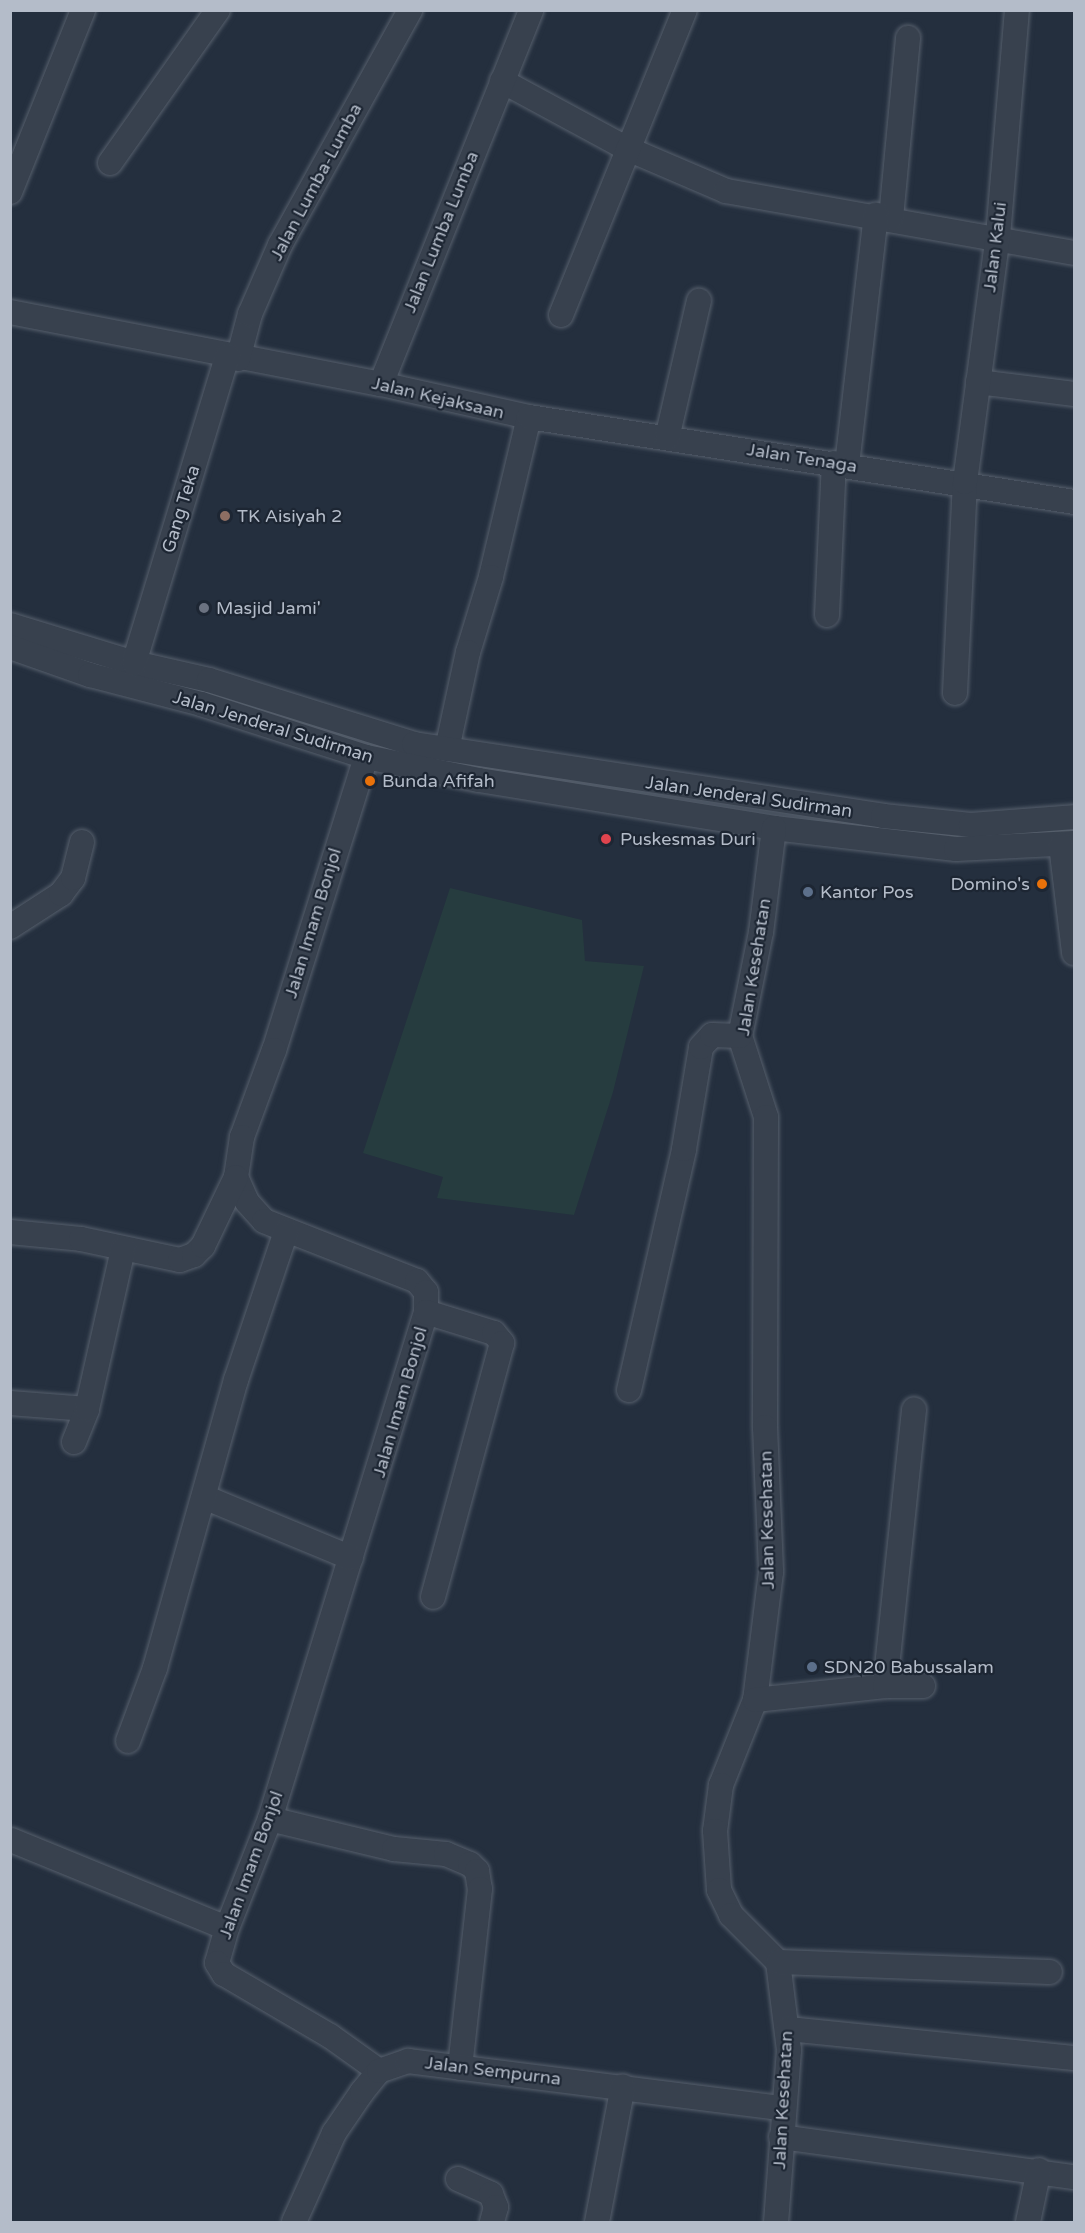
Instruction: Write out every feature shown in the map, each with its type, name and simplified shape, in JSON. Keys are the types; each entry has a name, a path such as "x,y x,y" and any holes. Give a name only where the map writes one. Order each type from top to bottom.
{"street":[{"path":"10,192 83,10"},
{"path":"110,163 218,10"},
{"name":"Jalan Lumba-Lumba","path":"233,358 280,245 410,10"},
{"name":"Jalan Lumba Lumba","path":"381,384 531,10"},
{"path":"561,315 685,10"},
{"name":"Jalan Kalui","path":"955,693 965,482 998,236 1017,10"},
{"path":"827,615 841,464 884,216 908,38"},
{"path":"502,81 628,149 726,191 842,214 884,216 1074,252"},
{"path":"667,438 699,301"},
{"name":"Jalan Kejaksaan","path":"10,312 233,358 381,384 529,417 491,577 468,652 447,749"},
{"name":"Gang Teka","path":"134,663 233,358"},
{"path":"978,382 1074,394"},
{"name":"Jalan Tenaga","path":"529,417 965,482 1074,502"},
{"name":"Jalan Jenderal Sudirman","path":"10,625 134,663 209,680 370,733 559,770 883,816 971,825 1074,817"},
{"name":"Jalan Jenderal Sudirman","path":"10,647 90,675 201,704 366,757 480,780 774,828 956,849 1068,844"},
{"path":"201,704 209,680"},
{"name":"Jalan Imam Bonjol","path":"366,757 274,1050 242,1137 236,1177 247,1202 264,1221 417,1281 426,1292 426,1312 270,1819 227,1928 218,1963 224,1974 330,2036 379,2071"},
{"path":"878,840 883,816"},
{"name":"Jalan Kesehatan","path":"774,828 761,932 740,1036 766,1117 765,1416 771,1572 755,1700 721,1785 715,1831 719,1890 731,1915 778,1962 788,2029 776,2223"},
{"path":"10,927 62,894 73,878 82,842"},
{"path":"1068,844 1074,953"},
{"path":"629,1390 684,1149 701,1047 712,1035 740,1036"},
{"path":"10,1232 81,1239 123,1250 180,1260 194,1256 219,1218 236,1177"},
{"path":"128,1741 155,1668 236,1380 286,1231"},
{"path":"75,1442 87,1409 123,1250"},
{"path":"426,1312 494,1333 502,1342 433,1597"},
{"path":"10,1403 87,1409"},
{"path":"885,1686 914,1410"},
{"path":"204,1497 351,1558"},
{"path":"755,1700 885,1686 923,1686"},
{"path":"270,1819 394,1849 446,1854 470,1864 477,1870 480,1889 460,2068"},
{"path":"11,1840 227,1928"},
{"path":"778,1962 1050,1972"},
{"path":"788,2029 1074,2058"},
{"name":"Jalan Sempurna","path":"379,2071 408,2061 623,2086 782,2108"},
{"path":"294,2223 334,2133 379,2071"},
{"path":"597,2223 623,2086"},
{"path":"781,2137 1039,2170 1074,2177"},
{"path":"1028,2223 1039,2170"},
{"path":"458,2179 491,2194 496,2206 492,2223"}],"green space":[{"path":"450,888 582,920 585,961 644,966 613,1092 574,1215 437,1198 443,1177 363,1153"}],"place":[{"name":"TK Aisiyah 2","path":"225,516"},
{"name":"Masjid Jami'","path":"204,608"},
{"name":"Bunda Afifah","path":"370,781"},
{"name":"Puskesmas Duri","path":"606,839"},
{"name":"Domino's","path":"1042,884"},
{"name":"Kantor Pos","path":"808,892"},
{"name":"SDN20 Babussalam","path":"812,1667"}]}
